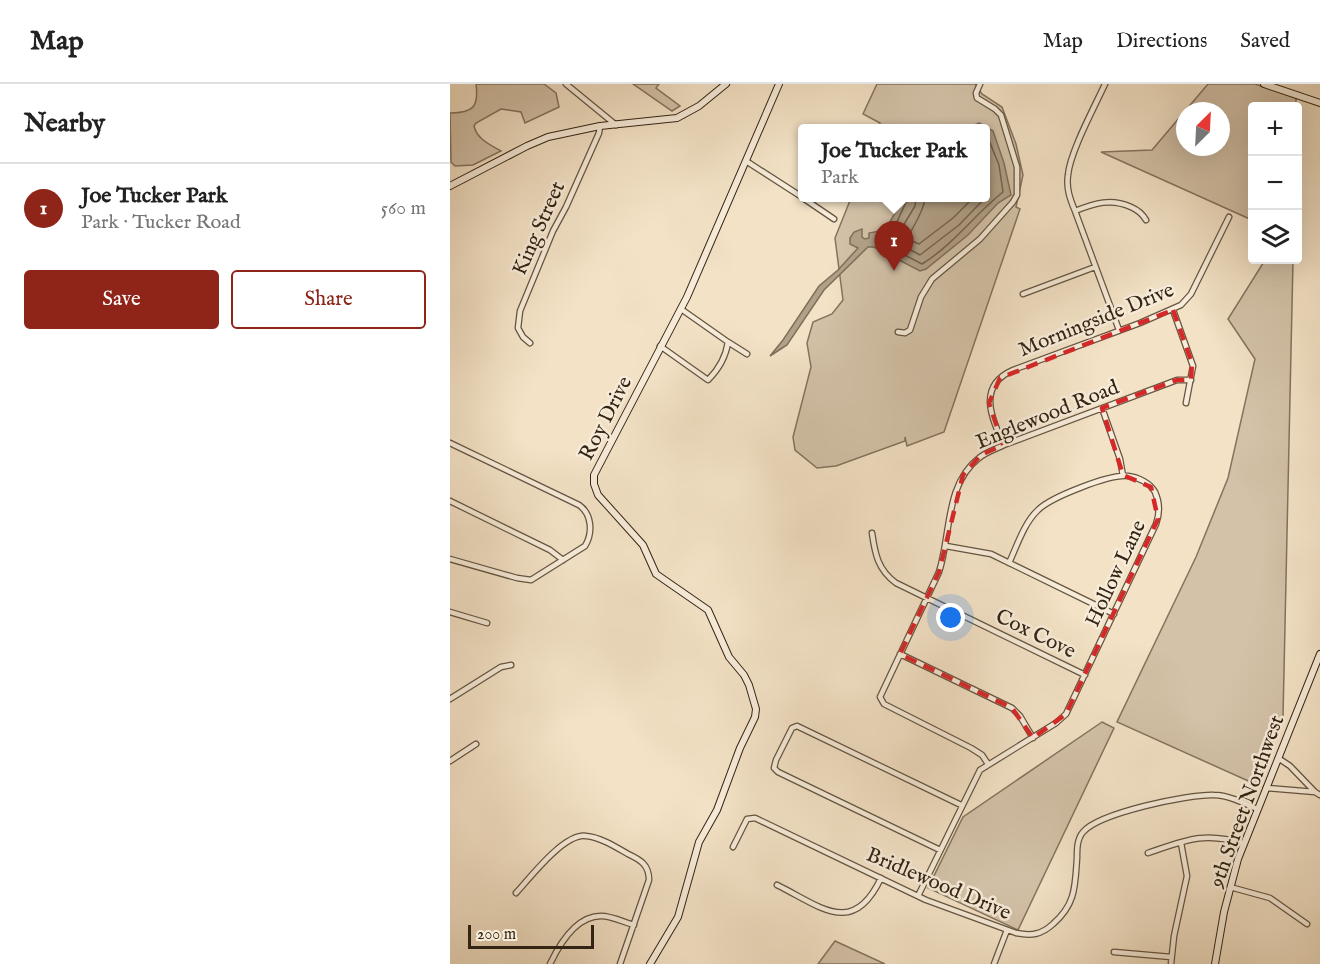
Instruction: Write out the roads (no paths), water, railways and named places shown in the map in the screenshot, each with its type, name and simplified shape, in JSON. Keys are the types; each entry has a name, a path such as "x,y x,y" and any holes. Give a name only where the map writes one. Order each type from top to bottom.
{"street":[{"path":"566,84 616,125"},
{"path":"450,186 537,141 600,126 669,120 686,114 708,100 726,84"},
{"name":"Roy Drive","path":"650,964 678,917 699,842 717,810 756,710 749,685 729,657 708,610 656,574 643,545 601,499 595,489 596,472 681,309 779,84"},
{"path":"898,332 905,333 910,330 921,297 932,279 980,239 1017,195 1018,172 1009,138 999,113 977,99 976,93 980,84"},
{"path":"1106,84 1068,171 1068,189 1119,330"},
{"path":"1264,84 1320,103"},
{"name":"King Street","path":"530,343 523,337 519,328 520,311 553,231 599,133 600,126"},
{"path":"746,161 798,194"},
{"path":"810,202 834,219"},
{"path":"1075,211 1100,202 1116,202 1140,211 1146,220"},
{"name":"Morningside Drive","path":"1004,445 989,403 992,388 1000,378 1014,370 1173,310 1185,302 1228,217"},
{"path":"1023,294 1095,267"},
{"path":"681,309 747,354"},
{"path":"1173,310 1192,363 1191,380 1185,403"},
{"path":"660,346 708,380 721,361 728,342"},
{"name":"Englewood Road","path":"988,764 982,755 971,747 882,702 881,694 939,572 946,546 949,518 963,475 981,455 1004,445 1178,380 1191,380"},
{"path":"1009,562 1029,522 1046,504 1108,478 1123,476 1120,459 1102,408"},
{"path":"450,443 585,509 590,522 588,542 584,548 531,580 450,560"},
{"name":"Hollow Lane","path":"988,764 1064,717 1114,614 1156,524 1159,512 1158,499 1151,487 1134,477 1123,476"},
{"path":"450,501 550,550 563,560"},
{"name":"Cox Cove","path":"872,533 876,557 885,574 896,583 1085,675"},
{"path":"946,546 983,552 1009,562 1114,614"},
{"path":"450,612 487,623"},
{"path":"900,654 1012,708 1020,716 1033,738"},
{"name":"9th Street Northwest","path":"1215,964 1220,928 1230,886 1244,844 1320,654"},
{"path":"450,699 501,667 511,665"},
{"path":"940,850 778,772 774,768 776,760 792,728 796,726 961,805"},
{"path":"450,761 476,744"},
{"path":"1278,758 1290,766 1318,793"},
{"path":"918,896 961,805 980,770 988,764"},
{"path":"1266,788 1318,793"},
{"name":"Bridlewood Drive","path":"733,847 746,820 754,818 918,896 1006,930 1035,935 1051,926 1065,913 1073,899 1080,838 1093,824 1155,803 1191,796 1219,795 1257,809"},
{"path":"516,893 567,841 580,836 590,837 638,858 646,866 649,877 648,886 620,964"},
{"path":"1148,853 1201,837 1223,838 1244,844"},
{"path":"1171,964 1187,876 1181,843"},
{"path":"777,885 833,912 852,912 867,902 881,878"},
{"path":"1230,886 1270,898 1307,924"},
{"path":"550,964 561,944 588,918 605,916 634,925"},
{"path":"994,964 1006,930"},
{"path":"1114,952 1171,957"}],"water":[{"path":"990,129 993,131 1004,163 1011,195 998,203 968,235 926,269 920,271 874,247 868,247 824,290 787,345 770,356 819,286 858,248 850,244 850,238 854,232 862,229 862,237 865,239 869,238 869,233 885,230 902,202 990,202"}],"place":[{"name":"Joe Tucker Park","path":"894,271"}]}
